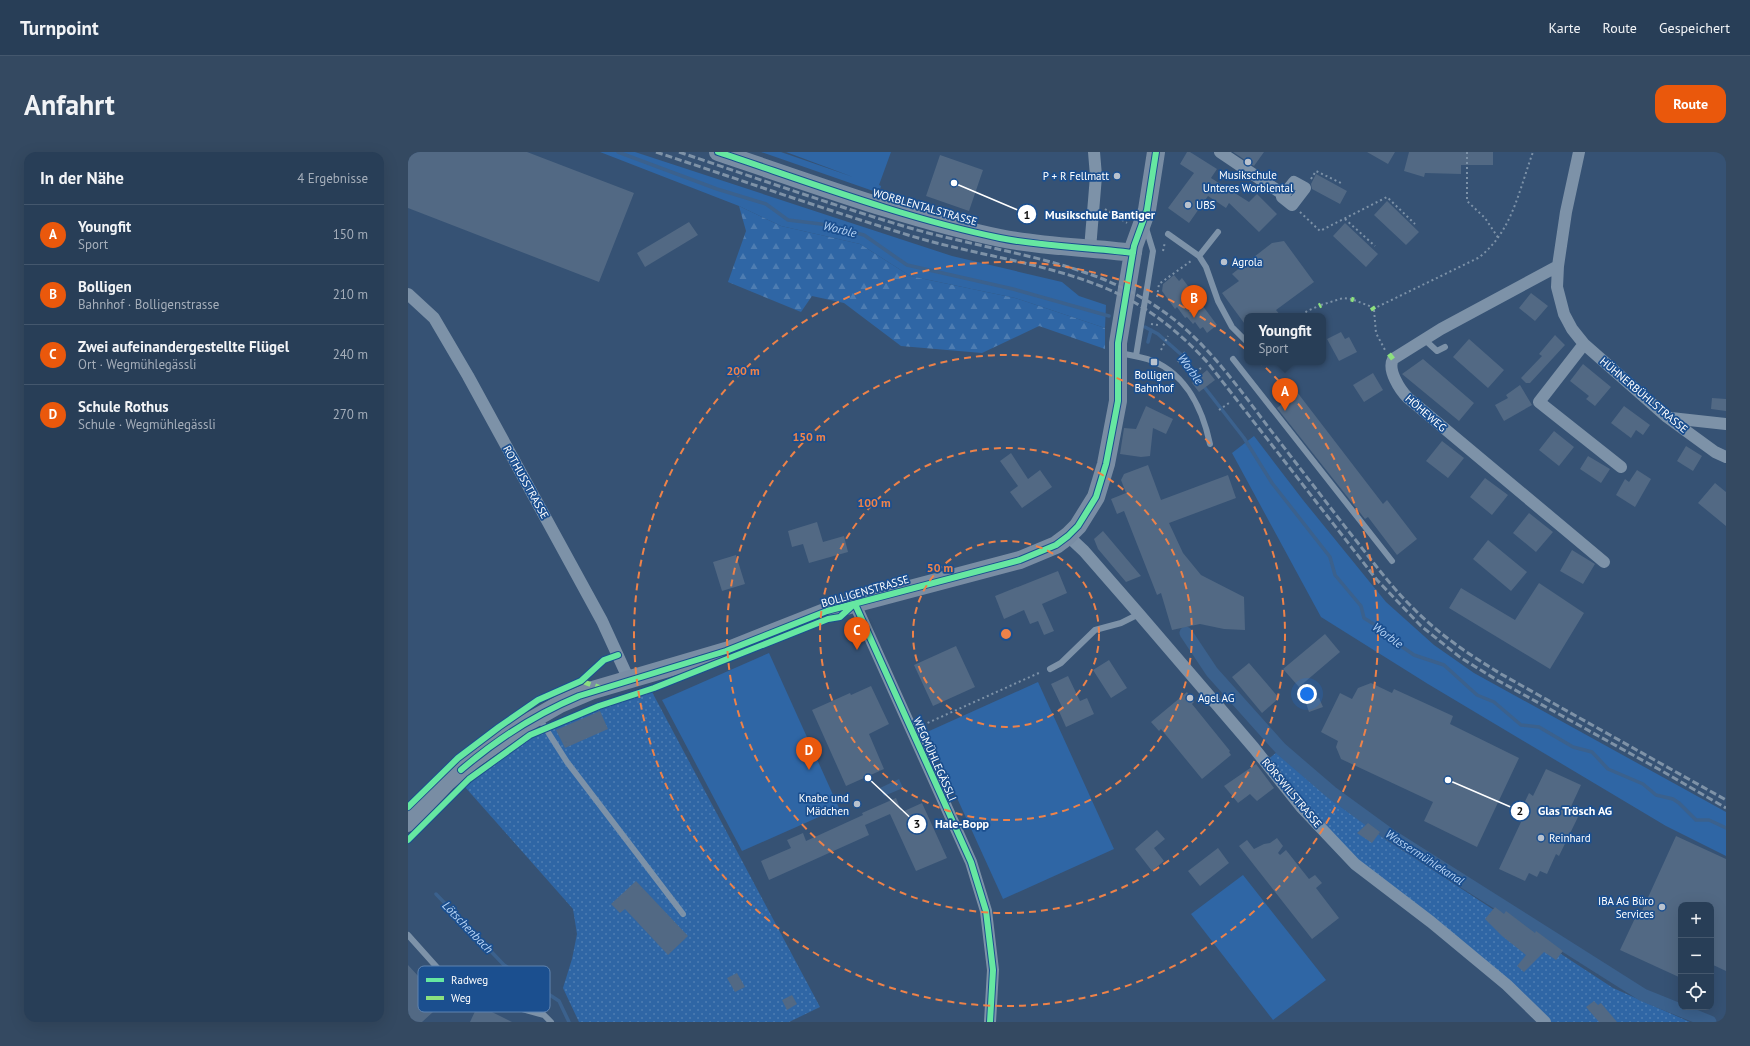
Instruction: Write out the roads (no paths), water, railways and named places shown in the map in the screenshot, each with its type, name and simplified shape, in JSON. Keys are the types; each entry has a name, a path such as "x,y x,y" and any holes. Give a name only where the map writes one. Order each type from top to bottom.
{"main road":[{"name":"WORBLENTALSTRASSE","path":"718,152 906,214 956,228 1037,245 1133,254"},
{"name":"BOLLIGENSTRASSE","path":"408,823 435,794 473,760 538,716 579,696 712,655 827,611 1020,560 1056,545 1068,536 1078,526 1088,512 1096,497 1105,470 1118,401 1117,352 1137,224 1156,152"}],"street":[{"path":"1090,249 1096,176 1094,152"},
{"path":"1220,152 1284,195 1282,197 1292,205 1304,188 1294,182 1284,195"},
{"name":"HÜHNERBÜHLSTRASSE","path":"1579,152 1566,212 1558,266 1557,287 1564,314 1572,329 1584,344 1667,417 1715,452 1726,457"},
{"name":"HÖHEWEG","path":"1558,266 1425,340 1394,359 1392,362 1392,367 1403,392 1604,562"},
{"name":"ROTHUSSTRASSE","path":"408,294 434,318 468,376 602,621 629,680"},
{"path":"1584,344 1539,402 1621,467"},
{"path":"1667,417 1726,424"},
{"name":"RÖRSWILSTRASSE","path":"1068,536 1084,550 1254,748 1302,808 1355,864 1431,922 1507,985 1545,1022"},
{"name":"WEGMÜHLEGÄSSLI","path":"855,604 971,862 986,911 993,970 990,1022"}],"lane":[{"path":"1136,356 1153,251 1137,224"},
{"path":"1199,256 1218,232"},
{"path":"1168,234 1199,256 1206,267 1218,301 1232,327 1244,339"},
{"path":"1425,340 1437,351 1444,347"},
{"path":"1117,352 1136,356 1163,366 1172,373 1189,391 1199,407 1206,423 1210,444"},
{"path":"1233,359 1392,561"},
{"path":"1050,668 1061,663 1095,630 1121,623 1139,614"},
{"path":"538,716 567,762 683,914"},
{"path":"408,935 436,966"},
{"path":"533,1012 544,1015 551,1022"}],"waterway":[{"name":"Worble","path":"618,152 717,189 766,204 788,220 821,224 864,235 907,265 1013,289 1109,316"},
{"name":"Worble","path":"1145,327 1158,334 1184,357 1198,379 1244,438 1272,483 1330,557 1335,575 1361,606 1364,618 1388,633 1401,646 1414,655 1444,665 1477,695 1494,702 1521,725 1539,727 1573,747 1592,752 1608,769 1643,784 1656,795 1673,799 1696,820 1709,820 1726,828"},
{"name":"Wassermühlekanal","path":"1148,342 1151,330"},
{"name":"Wassermühlekanal","path":"1186,633 1212,672 1281,749 1331,792 1390,835 1643,995 1710,1022"},
{"name":"Lötschenbach","path":"436,894 506,966"},
{"name":"Lötschenbach","path":"550,995 559,1001 569,1022"}],"railway":[{"path":"656,152 814,205 931,242 1026,263 1072,276 1127,298 1142,307 1156,316 1183,338 1208,363 1377,580 1421,626 1461,658 1497,680 1726,808"},
{"path":"679,152 823,201 910,228 1049,261 1115,284 1147,301 1176,321 1214,358 1381,573 1406,601 1445,637 1501,674 1726,800"}],"place":[{"name":"Musikschule Unteres Worblental","path":"1248,162"},
{"name":"P + R Fellmatt","path":"1117,176"},
{"name":"Musikschule Bantiger","path":"954,183"},
{"name":"UBS","path":"1188,205"},
{"name":"Agrola","path":"1224,262"},
{"name":"Bolligen","path":"1194,318"},
{"name":"Bolligen Bahnhof","path":"1154,362"},
{"name":"Youngfit","path":"1285,411"},
{"name":"Zwei aufeinandergestellte Flügel","path":"857,650"},
{"name":"Agel AG","path":"1190,698"},
{"name":"Schule Rothus","path":"809,770"},
{"name":"Hale-Bopp","path":"868,778"},
{"name":"Glas Trösch AG","path":"1448,780"},
{"name":"Knabe und Mädchen","path":"857,804"},
{"name":"Reinhard","path":"1541,838"},
{"name":"IBA AG Büro Services","path":"1662,907"}]}
